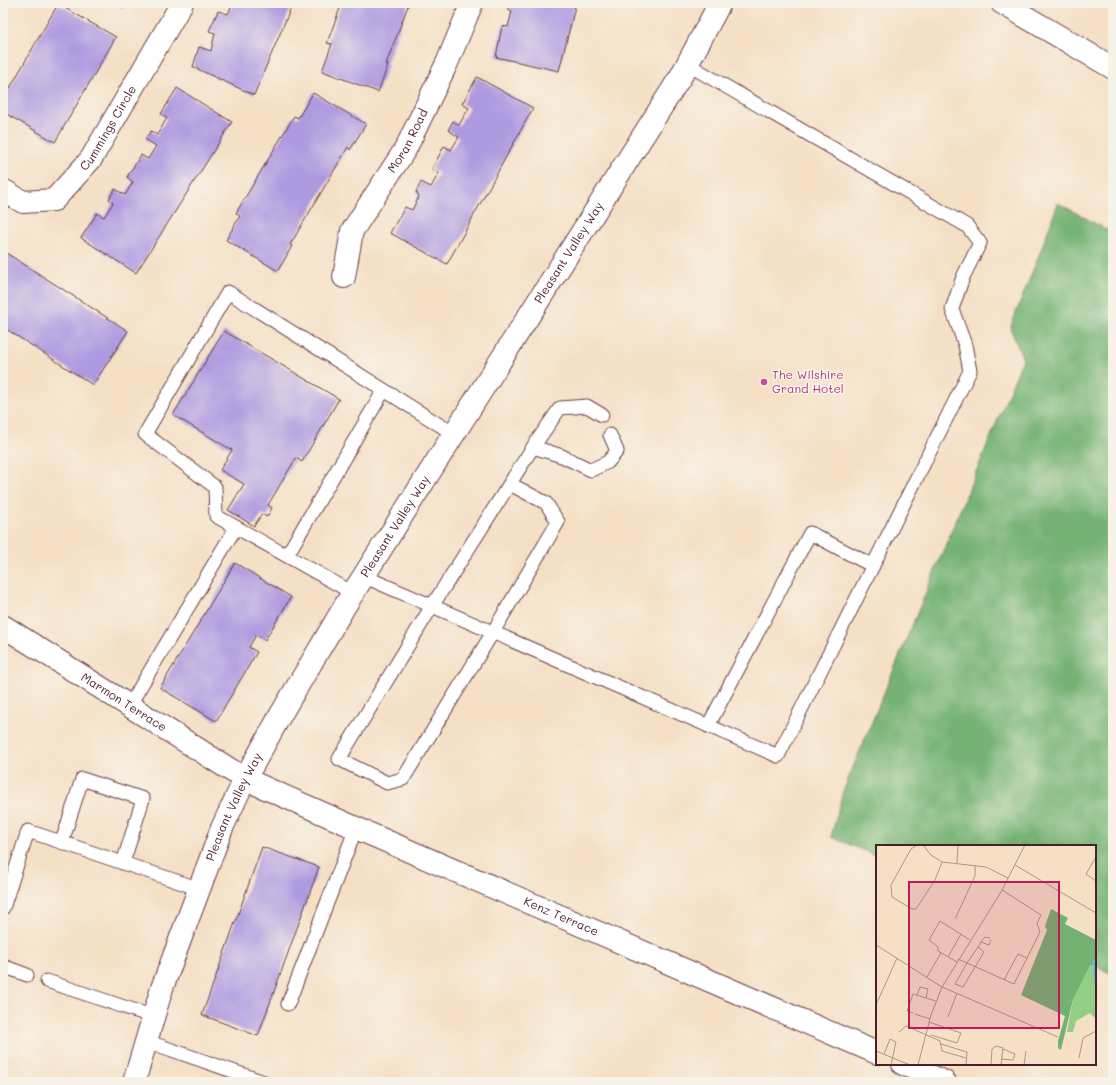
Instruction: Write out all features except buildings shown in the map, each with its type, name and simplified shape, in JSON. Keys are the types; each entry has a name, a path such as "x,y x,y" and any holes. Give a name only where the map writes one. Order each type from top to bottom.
{"street":[{"name":"Cummings Circle","path":"3,190 23,202 54,200 91,159 182,3"},
{"name":"Moran Road","path":"344,277 352,231 406,148 447,63 472,3"},
{"name":"Pleasant Valley Way","path":"134,1082 162,988 222,828 245,779 281,714 358,585 668,97 720,3"},
{"path":"1002,3 1113,68"},
{"name":"Marmon Terrace","path":"3,626 245,779"},
{"name":"Kenz Terrace","path":"245,779 876,1053"},
{"path":"905,1065 945,1082"}],"lane":[{"path":"454,434 228,292 145,434 215,487 216,516 287,555 358,585 432,606 778,756 970,371 965,345 952,309 963,277 980,243 967,226 687,64"},
{"path":"287,555 384,390"},
{"path":"510,484 546,503 558,522 403,779 388,783 339,759 432,606 533,447 560,408 587,406 602,415"},
{"path":"533,447 562,456 591,470 608,462 617,450 610,435"},
{"path":"129,706 236,527"},
{"path":"708,726 810,533 873,566"},
{"path":"62,842 82,779 143,799 123,863"},
{"path":"288,1004 356,828"},
{"path":"3,908 28,831 200,889"},
{"path":"3,966 27,975"},
{"path":"47,981 154,1017"},
{"path":"146,1041 264,1082"}],"green space":[{"path":"1058,203 1113,233 1113,975 1096,966 1096,845 876,845 876,856 831,837 844,789 1023,359 1010,328"}],"place":[{"name":"The Wilshire Grand Hotel","path":"764,382"}]}
